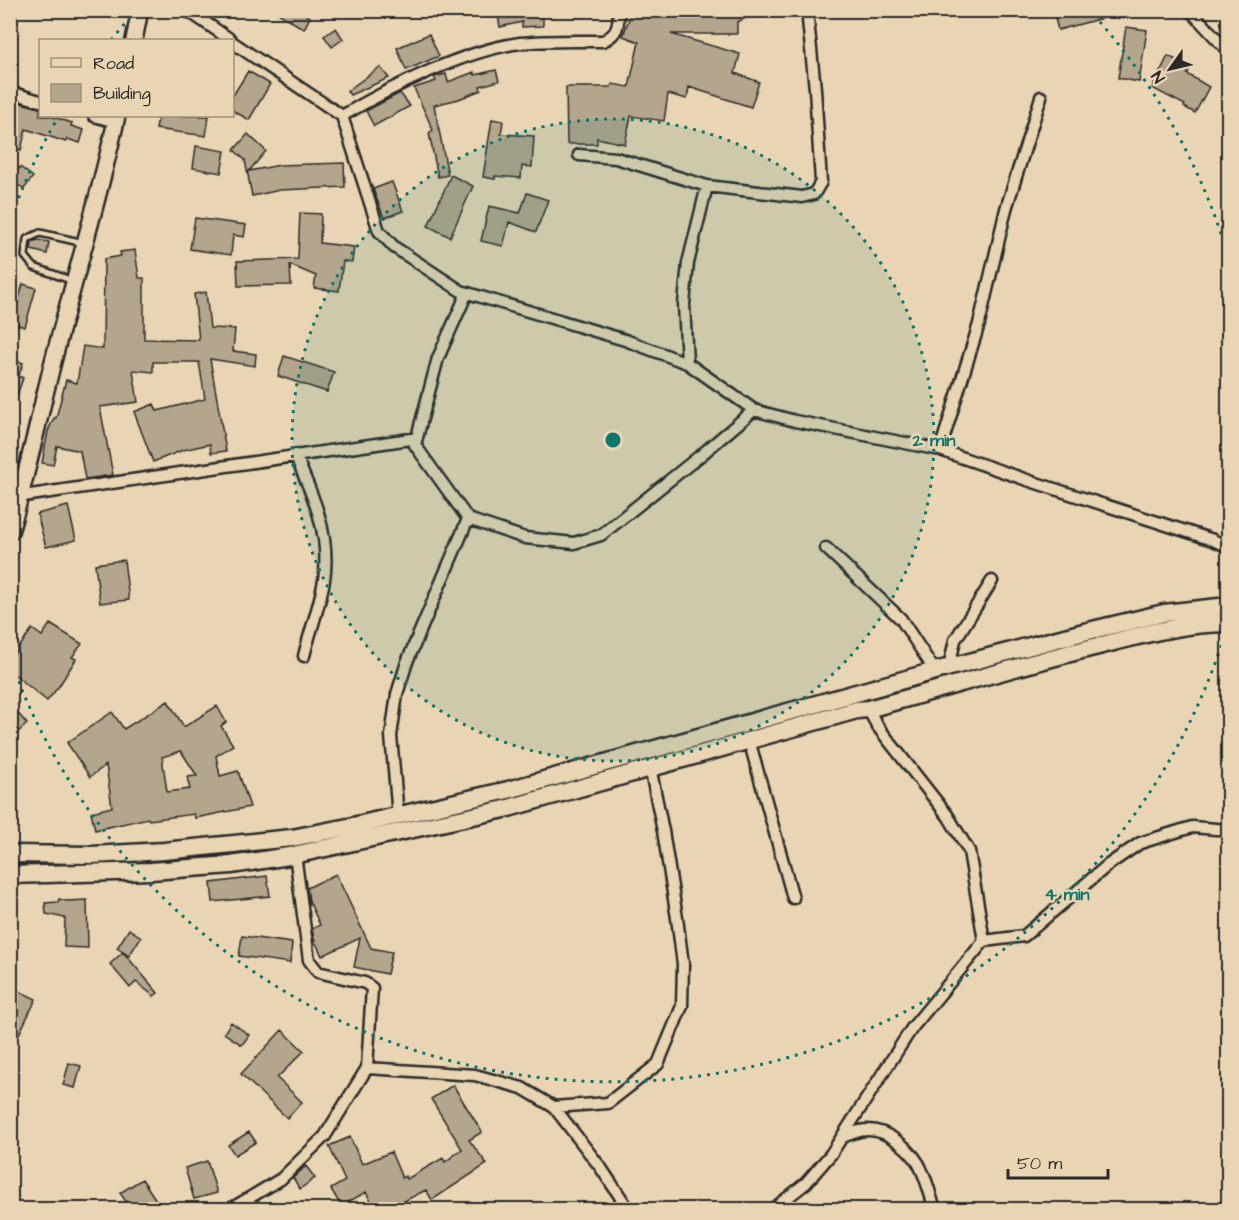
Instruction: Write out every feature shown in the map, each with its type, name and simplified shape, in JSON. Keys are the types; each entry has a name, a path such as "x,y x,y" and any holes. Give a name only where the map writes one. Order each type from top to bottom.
{"main road":[{"path":"134,39 140,10"},
{"path":"10,532 16,497 106,167 117,118"},
{"path":"10,854 92,855 164,851 292,838 508,790 942,669 1164,613 1228,606"},
{"path":"10,875 151,871 231,865 295,854 505,809 1075,651 1158,631 1228,623"}],"street":[{"path":"187,10 229,39"},
{"path":"342,116 381,93 468,56 520,43 603,40 612,36 617,28 619,10"},
{"path":"579,155 616,158 706,186 802,197 814,194 820,182 815,89 807,10"},
{"path":"1190,10 1228,51"},
{"path":"234,42 342,116 379,231 394,247 461,291 625,340 687,363 754,410 795,421 940,450 1213,540 1228,547"},
{"path":"10,92 39,101"},
{"path":"940,450 979,324 1006,209 1041,97"},
{"path":"687,363 684,304 688,263 706,186"},
{"path":"466,293 438,358 415,445 468,519 525,538 574,543 601,535 754,410"},
{"path":"16,497 417,438"},
{"path":"295,455 315,499 325,538 324,579 304,656"},
{"path":"398,816 391,736 397,694 407,662 468,519"},
{"path":"826,548 901,620 942,669 956,640 992,581"},
{"path":"868,709 879,727 948,816 969,850 984,941"},
{"path":"749,740 793,898"},
{"path":"554,1107 608,1103 658,1064 681,1006 683,964 663,831 650,767"},
{"path":"772,1209 806,1183 831,1154 912,1028 984,941 1024,936 1108,865 1140,843 1192,827 1228,830"},
{"path":"229,1209 281,1179 326,1136 367,1068 372,988 365,983 318,972 309,960 295,854"},
{"path":"367,1068 475,1075 522,1088 554,1107 629,1209"},
{"path":"842,1137 862,1130 894,1138 908,1150 923,1170 935,1209"}],"lane":[{"path":"74,281 34,267 25,256 27,239 40,233 85,243"}],"building":[{"path":"273,10 298,10 310,17 304,29"},
{"path":"497,10 543,10 543,26 522,27 522,22 500,27"},
{"path":"632,10 764,10 737,22 737,34 671,34 740,54 735,73 759,82 751,107 689,87 687,99 668,94 664,121 631,116 625,144 597,138 597,144 567,144 566,87 611,87 612,84 629,87 639,42 623,36"},
{"path":"1053,10 1117,10 1118,14 1058,30"},
{"path":"1126,27 1147,30 1139,82 1118,78"},
{"path":"336,28 343,39 332,47 324,36"},
{"path":"429,34 439,56 406,70 397,48"},
{"path":"1168,56 1191,67 1187,74 1209,87 1195,113 1184,107 1185,105 1152,88"},
{"path":"380,67 389,78 350,95 347,91"},
{"path":"496,70 499,81 480,86 481,90 459,99 434,105 448,175 438,177 429,133 433,130 414,88 436,81 434,77 446,74 448,82 474,72 475,75"},
{"path":"248,71 270,84 249,120 234,111 234,94"},
{"path":"400,93 410,106 374,126 366,111"},
{"path":"10,100 39,108 39,117 53,117 84,130 80,143 67,139 66,142 26,129 21,150 10,147"},
{"path":"158,117 209,117 206,136 156,129"},
{"path":"492,119 503,121 501,134 534,136 532,167 522,166 521,178 483,177"},
{"path":"248,134 266,151 249,171 280,165 344,163 345,187 280,190 252,196 245,160 234,150"},
{"path":"196,146 225,151 221,173 193,168"},
{"path":"20,167 33,177 24,189 11,179"},
{"path":"451,175 473,186 450,237 428,226"},
{"path":"392,182 403,211 384,218 373,189"},
{"path":"527,193 548,200 536,232 509,222 503,246 481,241 489,206 520,213"},
{"path":"300,213 321,214 320,243 354,247 352,262 343,261 339,291 314,288 316,276 290,265 291,285 238,286 237,261 298,259"},
{"path":"195,218 246,225 244,237 233,235 231,255 190,249"},
{"path":"37,240 49,242 47,254 31,250 32,242"},
{"path":"135,250 139,278 144,278 144,339 199,340 194,294 206,292 210,328 235,329 233,351 256,354 255,366 210,359 226,451 211,453 210,444 183,450 153,462 134,412 154,404 157,411 205,399 199,362 153,362 153,372 133,370 138,402 100,407 113,475 85,479 80,451 57,446 53,465 42,463 48,431 56,418 66,380 77,383 83,346 103,349 104,259 121,256 120,252"},
{"path":"23,284 36,288 25,327 12,323"},
{"path":"284,356 334,372 327,392 278,376"},
{"path":"10,358 23,363 19,376 23,378 13,408 10,408"},
{"path":"68,506 76,540 46,547 37,514"},
{"path":"124,560 129,600 100,603 95,564"},
{"path":"50,624 82,644 72,657 76,659 47,701 10,671 10,660 32,629 42,636"},
{"path":"168,701 184,727 217,706 226,722 221,726 233,745 216,756 220,776 238,771 250,807 195,818 194,814 149,820 148,818 95,830 91,812 112,807 106,765 90,777 67,743 112,712 124,729","holes":["181,751 197,776 187,777 190,789 167,792 162,757"]},
{"path":"10,704 27,724 17,733 10,726"},
{"path":"336,874 371,948 392,952 387,974 354,967 360,938 322,956 312,929 320,925 309,901 307,888"},
{"path":"267,876 270,896 213,902 211,883"},
{"path":"59,899 87,900 88,948 64,947 65,918 46,914 45,903 58,902"},
{"path":"129,929 141,937 129,956 117,948"},
{"path":"242,936 292,943 290,963 239,956"},
{"path":"123,952 158,993 154,996 136,982 130,988 110,964"},
{"path":"17,990 36,999 10,1053 10,991 15,994"},
{"path":"231,1022 249,1035 242,1045 224,1033"},
{"path":"282,1030 304,1051 277,1078 302,1102 287,1118 241,1074"},
{"path":"69,1063 81,1066 75,1088 63,1085"},
{"path":"453,1085 482,1132 469,1140 487,1164 432,1200 426,1190 404,1201 409,1209 375,1209 366,1192 341,1206 331,1189 345,1181 329,1146 350,1137 362,1164 391,1152 402,1178 405,1176 407,1179 443,1158 445,1162 462,1149 431,1099"},
{"path":"249,1132 256,1142 235,1155 228,1145"},
{"path":"207,1161 217,1193 194,1199 185,1168"},
{"path":"306,1166 315,1178 300,1189 293,1178"},
{"path":"142,1179 162,1209 131,1209 120,1193"}]}
